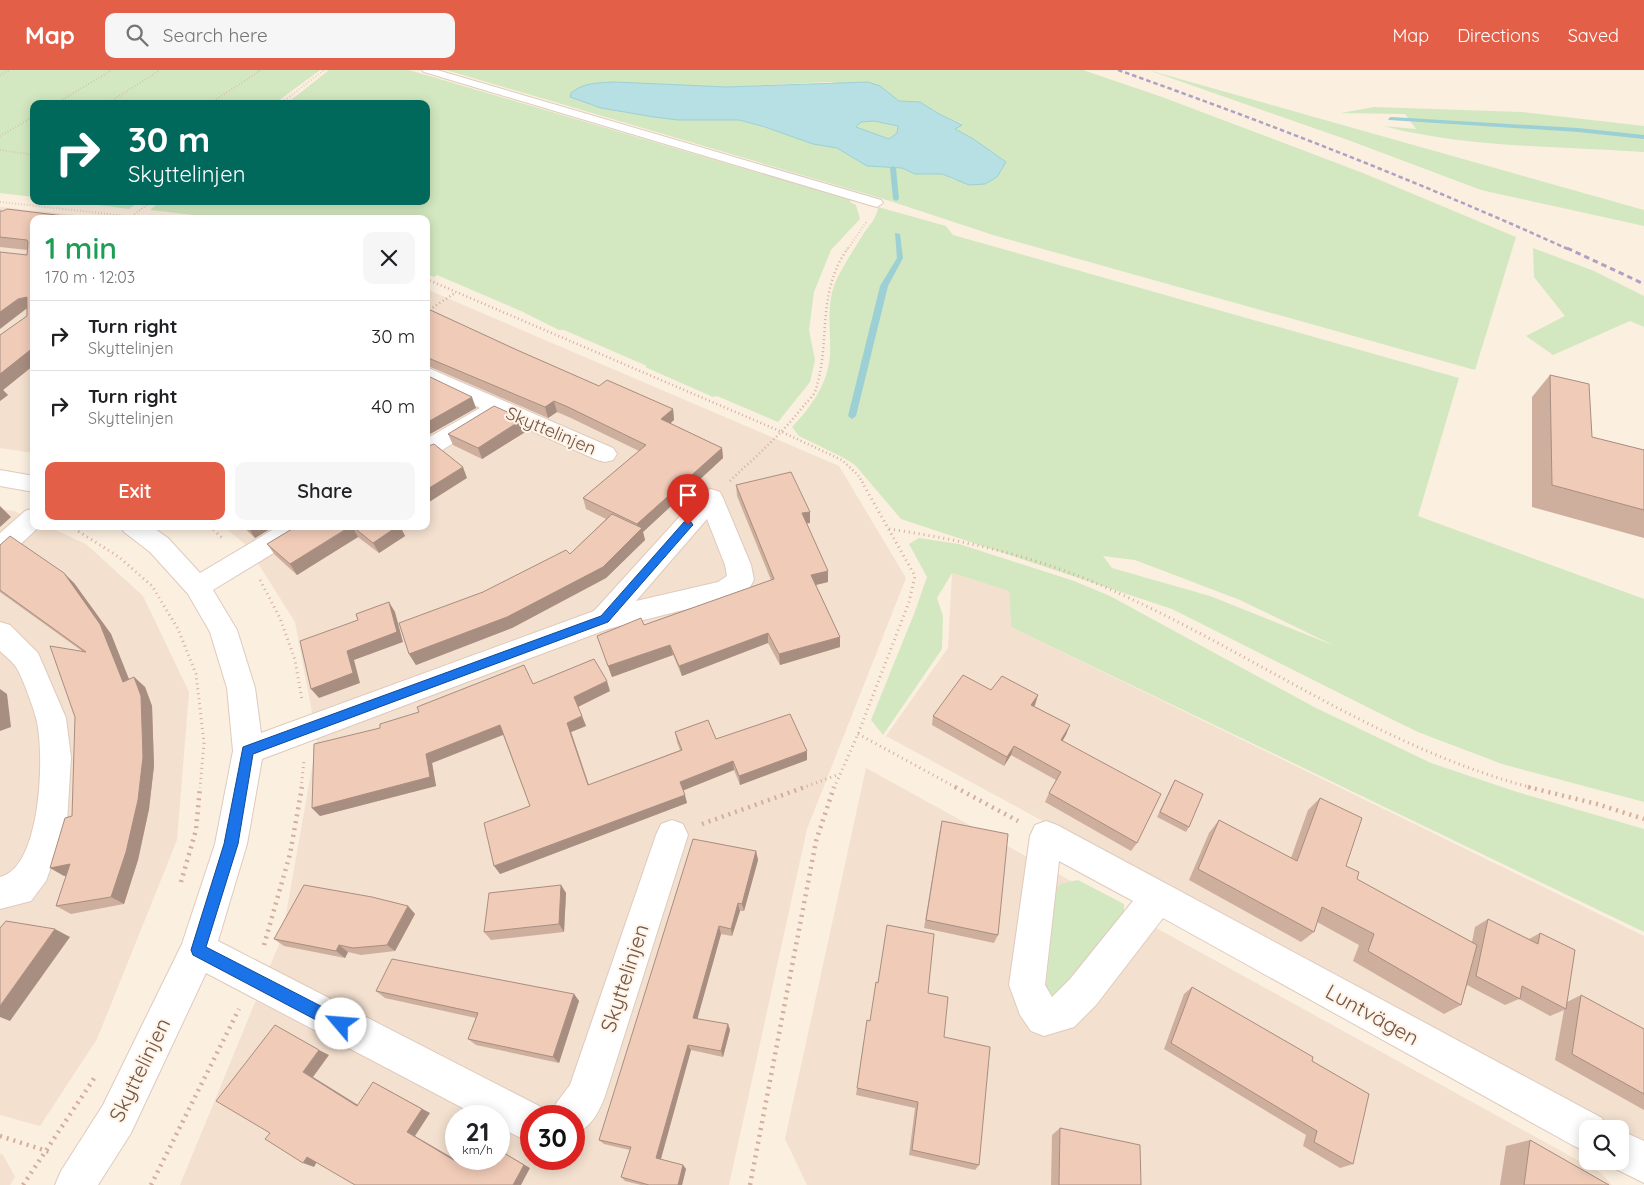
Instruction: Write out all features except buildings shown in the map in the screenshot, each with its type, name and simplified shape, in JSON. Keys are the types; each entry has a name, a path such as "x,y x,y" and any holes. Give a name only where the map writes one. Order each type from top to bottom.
{"street":[{"name":"Skyttelinjen","path":"430,375 497,407 605,454"},
{"name":"Skyttelinjen","path":"430,448 497,407"},
{"path":"0,478 30,483"},
{"path":"248,751 604,619 726,590 741,580 738,565 711,498 604,619"},
{"path":"0,548 30,522"},
{"name":"Skyttelinjen","path":"75,1185 118,1118 198,950 231,844 248,751 241,688 223,630 197,588 159,545 138,530"},
{"path":"197,588 292,530"},
{"path":"0,633 28,661 51,718 56,757 51,823 34,870 19,888 0,893"},
{"name":"Skyttelinjen","path":"579,1105 586,1096 672,835"},
{"path":"1046,836 1027,985 1033,1002 1044,1018 1061,1014 1083,992 1156,898"},
{"name":"Luntvägen","path":"1046,836 1156,898 1579,1127"},
{"path":"198,950 520,1117"},
{"path":"1629,1155 1644,1163"}],"lane":[{"path":"427,70 877,203"}],"path":[{"path":"0,75 9,70"},
{"path":"62,100 112,70"},
{"path":"113,100 160,70"},
{"path":"215,100 260,71 256,70"},
{"path":"285,100 324,70"},
{"path":"0,136 30,118"},
{"path":"0,150 28,154"},
{"path":"0,202 123,215"},
{"path":"711,498 782,432 816,391 824,348 826,300 838,262 861,231 877,203"},
{"path":"133,215 147,205"},
{"path":"430,281 782,432 842,460 858,475 915,576 909,602 858,734 838,775 816,841 750,1185"},
{"path":"430,309 456,293"},
{"path":"888,528 997,549 1071,574 1144,605 1312,697 1421,749 1518,784 1570,796 1644,819"},
{"path":"76,530 120,557 152,586 178,629 196,674 204,743 196,830 181,884"},
{"path":"858,734 1046,836"},
{"path":"672,835 838,775"},
{"path":"23,1185 98,1072"}],"shaded area":[{"path":"0,207 77,215 30,215 30,452 0,448"},
{"path":"430,291 839,466 906,578 807,829 729,1185 180,1185 282,937 317,739 295,622 247,546 228,530 430,530"},
{"path":"0,509 14,511 30,518 30,530 56,530 86,544 143,596 189,692 177,840 97,1039 40,1126 0,1115"},
{"path":"952,573 1009,591 1011,627 1644,936 1644,1147 1629,1139 1629,1120 1594,1120 886,736 948,648"},
{"path":"866,768 1579,1161 1579,1170 1596,1170 1601,1173 1612,1185 807,1185 785,1139"},
{"path":"0,1154 3,1155 15,1177 10,1185 0,1185"}],"green space":[{"path":"0,70 320,70 279,100 30,100 30,197 0,193"},
{"path":"329,70 409,70 851,200 850,202 856,205 860,219 831,250 814,292 809,330 815,360 810,382 778,422 717,396 713,397 645,367 647,366 564,330 559,330 521,311 437,275 434,277 430,276 430,215 194,215 150,210 156,205 430,205 430,100 291,100"},
{"path":"446,70 1083,70 1162,97 1363,173 1516,237 1475,370 993,235 890,201","holes":["615,82 727,87 830,82 889,93 899,101 920,102 939,114 962,124 955,129 972,138 1006,162 997,177 954,180 942,174 915,174 902,168 867,166 837,148 739,120 678,120 654,117 601,108 571,97 571,93 581,87"]},
{"path":"1148,70 1644,210 1644,226 1481,190 1348,140"},
{"path":"1374,107 1522,112 1644,126 1644,152 1512,145 1447,138 1383,126 1416,129 1405,114 1341,113"},
{"path":"874,121 898,126 899,134 890,140 856,127 861,122"},
{"path":"98,205 134,205 129,209"},
{"path":"878,207 946,226 953,235 1459,378 1418,516 1644,599 1644,802 1502,764 1418,732 1172,609 901,519 855,465 799,436 792,427 812,403 826,376 830,355 829,318 832,292 844,265 874,219","holes":["1103,556 1135,560 1240,600 1335,646 1210,596 1112,568"]},
{"path":"1533,248 1594,271 1644,296 1644,327 1630,321 1553,355 1526,336 1565,316 1534,277"},
{"path":"919,538 959,544 1074,581 1110,596 1314,707 1431,763 1514,791 1644,829 1644,932 1011,627 1009,591 952,573 937,598 943,616 942,649 883,735 871,720 927,577 909,544"},
{"path":"1078,880 1124,904 1124,914 1056,1001 1045,998 1056,891 1060,884"}],"water":[{"path":"615,82 727,87 868,82 880,86 899,101 920,102 962,125 955,129 972,138 1006,162 997,177 985,184 969,185 942,174 915,174 902,168 867,166 837,148 813,144 739,120 678,120 654,117 601,108 570,97 571,93 581,87","holes":["874,121 898,126 897,133 889,139 856,127 861,122"]}],"waterway":[{"path":"1391,119 1578,130 1644,137"},
{"path":"893,168 896,199"},
{"path":"852,416 884,286 900,258 897,234"}],"railway":[{"path":"1118,70 1346,155 1570,250"},
{"path":"1567,248 1644,284"}],"route":[{"path":"341,1024 198,950 231,844 248,751 604,619 688,525"}]}
